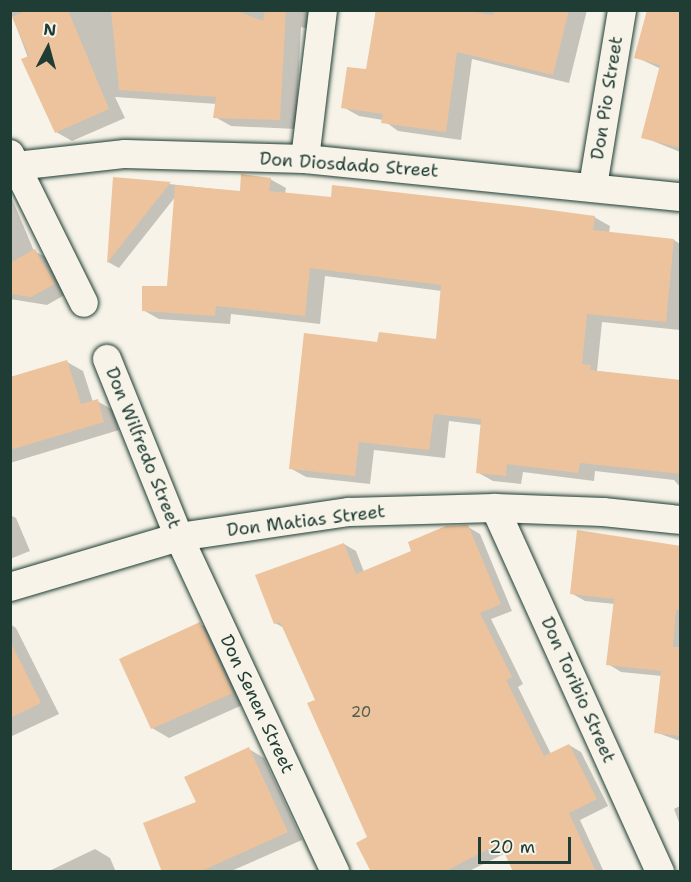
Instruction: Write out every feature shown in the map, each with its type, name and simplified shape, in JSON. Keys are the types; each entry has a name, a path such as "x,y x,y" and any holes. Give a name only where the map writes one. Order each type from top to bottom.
{"street":[{"path":"305,159 323,10"},
{"name":"Don Pio Street","path":"593,186 622,10"},
{"name":"Don Diosdado Street","path":"13,160 125,154 305,159 593,186 681,197"},
{"path":"13,160 84,303"},
{"name":"Don Wilfredo Street","path":"107,359 179,537"},
{"name":"Don Matias Street","path":"10,587 179,537 350,512 495,508 603,512 681,520"},
{"name":"Don Toribio Street","path":"495,508 660,872"},
{"name":"Don Senen Street","path":"179,537 334,872"}],"building":[{"path":"27,10 68,10 109,109 55,133 21,59 29,56 12,17"},
{"path":"111,10 235,10 263,21 265,10 286,10 280,120 213,118 216,97 119,90"},
{"path":"376,10 462,10 493,15 494,10 569,10 553,75 457,52 446,132 381,123 383,114 341,108 347,67 366,69"},
{"path":"647,10 681,10 681,148 641,138 660,65 634,58"},
{"path":"241,174 271,178 269,191 331,197 332,185 528,207 595,216 593,230 674,239 666,322 587,314 582,364 591,365 590,370 681,380 681,474 580,463 578,473 507,464 506,476 476,473 481,419 434,414 429,450 359,442 355,476 289,469 304,333 377,342 379,332 436,339 441,285 310,268 305,316 216,306 215,316 142,311 142,286 167,286 175,185 240,191"},
{"path":"113,177 171,182 107,263"},
{"path":"35,249 55,284 31,297 10,294 10,263"},
{"path":"67,360 81,404 98,399 104,422 10,450 10,377"},
{"path":"468,525 501,604 480,613 512,677 506,680 544,756 569,744 597,799 569,813 596,872 513,872 500,843 444,872 371,872 356,843 367,837 307,703 315,700 280,622 274,624 255,575 344,543 356,574 411,551 408,542 446,526"},
{"path":"577,530 681,546 681,610 676,610 673,647 681,647 681,736 654,733 661,671 606,665 614,599 570,594"},
{"path":"200,622 233,693 151,729 119,659"},
{"path":"10,641 41,703 10,718"},
{"path":"249,747 288,832 199,872 162,872 143,823 196,802 184,777"}]}
